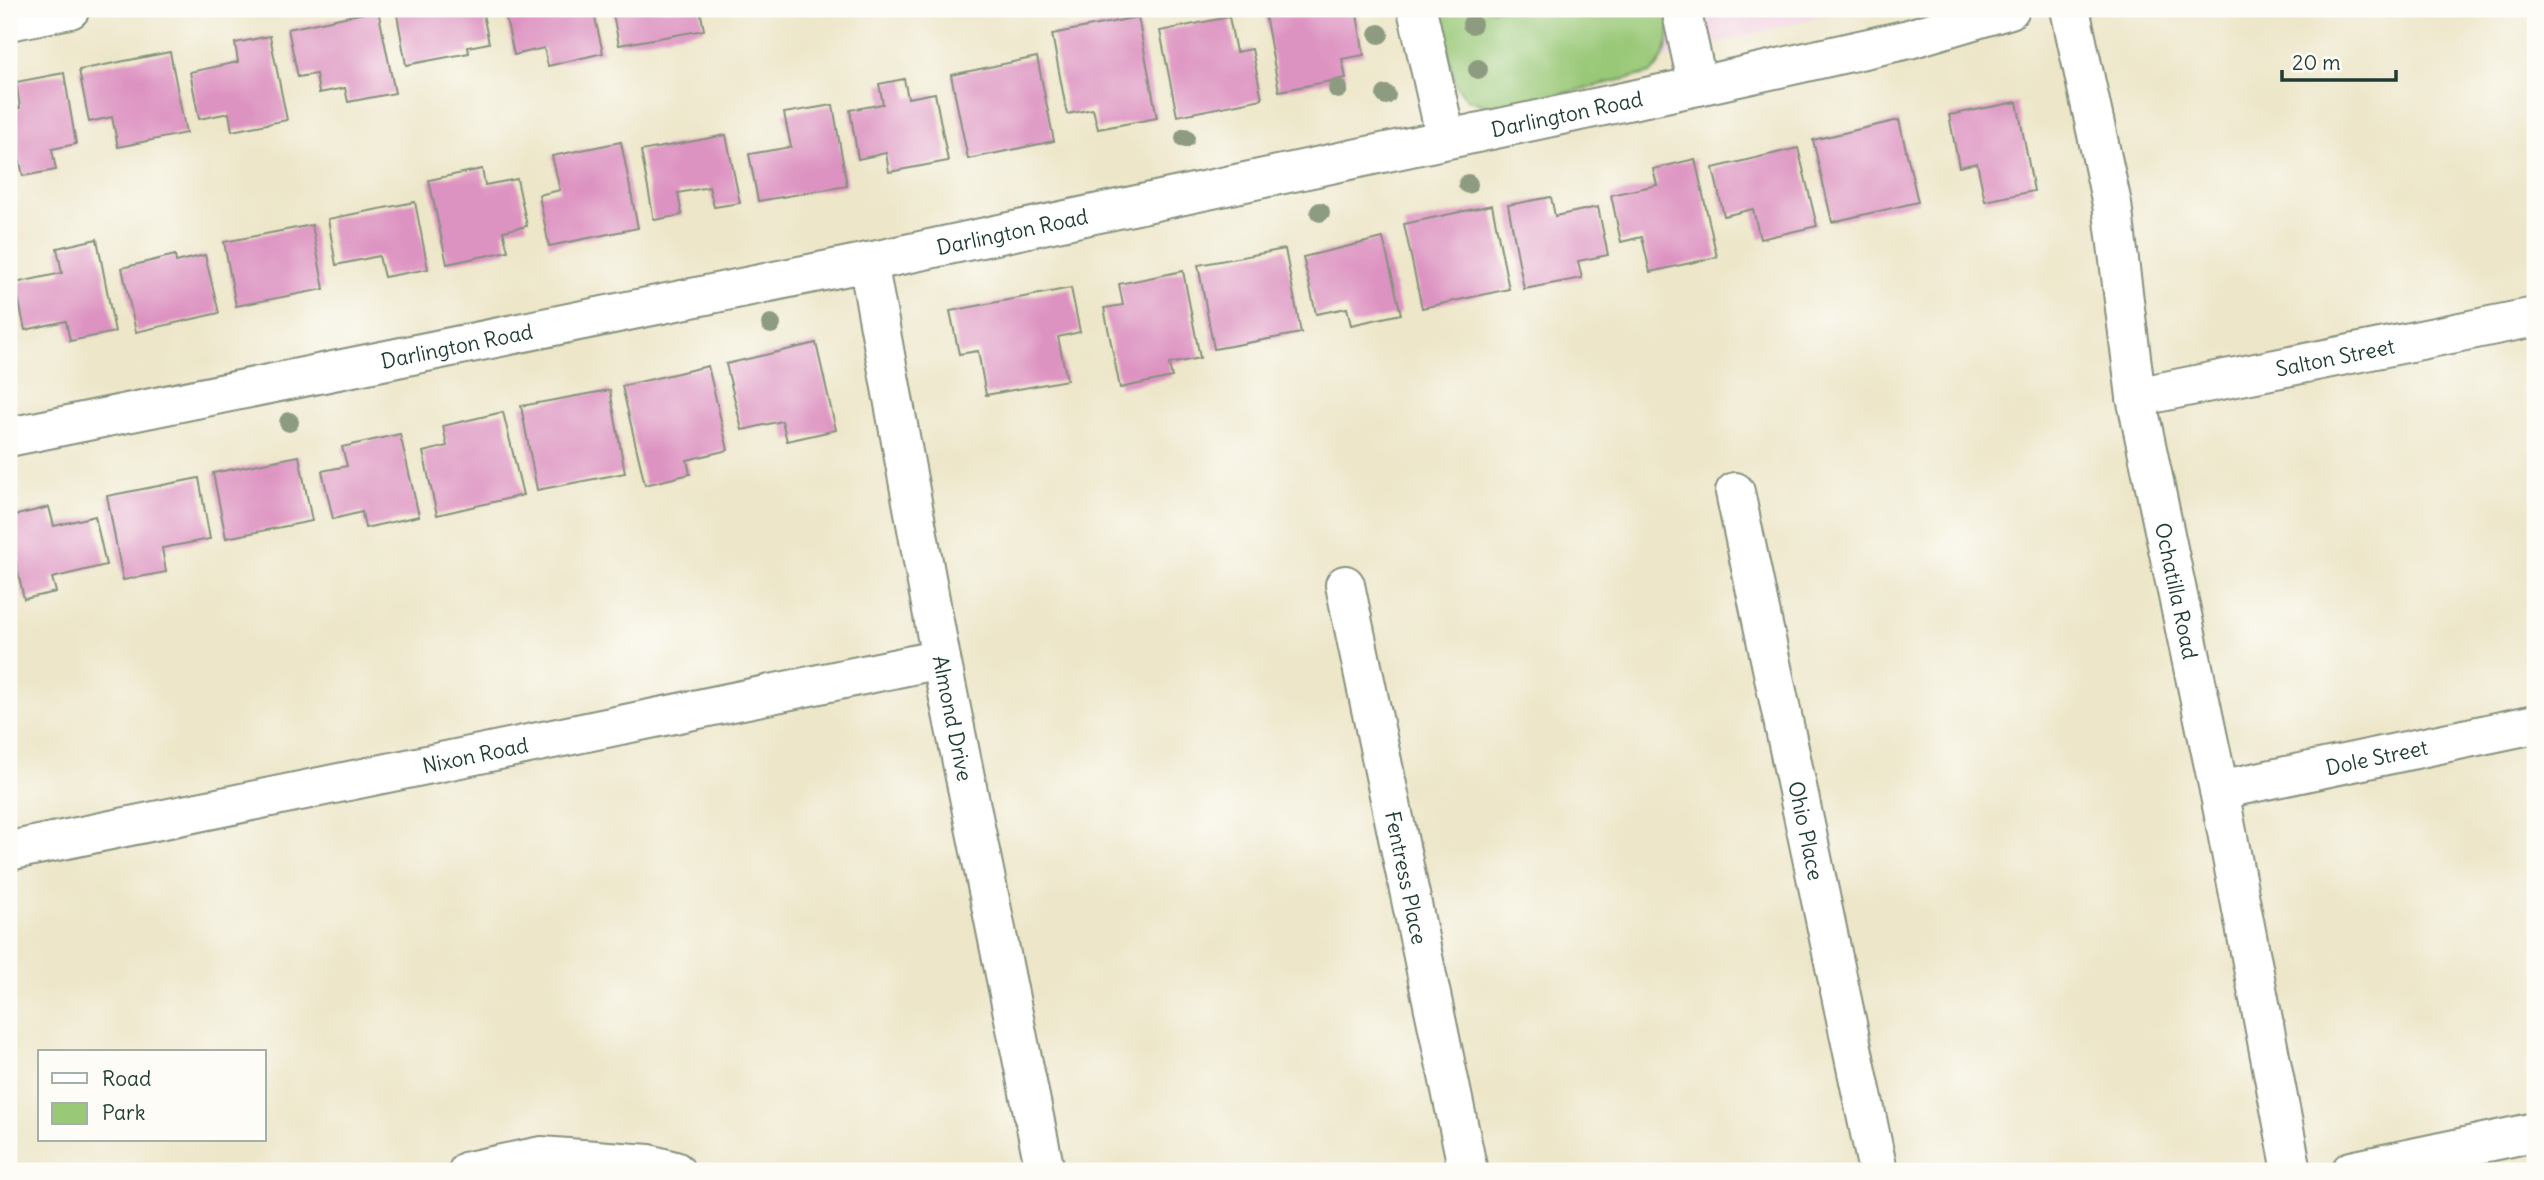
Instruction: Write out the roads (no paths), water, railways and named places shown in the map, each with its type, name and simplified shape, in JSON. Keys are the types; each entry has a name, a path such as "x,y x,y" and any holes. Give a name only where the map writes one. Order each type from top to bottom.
{"street":[{"path":"9,22 70,9"},
{"path":"1416,9 1446,139"},
{"path":"1681,9 1698,86"},
{"name":"Ochatilla Road","path":"2070,9 2112,204 2136,397 2219,790 2292,1171"},
{"name":"Darlington Road","path":"9,437 868,262 1698,86 1909,39 1989,12"},
{"name":"Almond Drive","path":"868,262 941,659 1045,1171"},
{"name":"Salton Street","path":"2136,397 2535,317"},
{"name":"Ohio Place","path":"1735,492 1878,1171"},
{"name":"Fentress Place","path":"1345,586 1468,1171"},
{"name":"Nixon Road","path":"9,851 941,659"},
{"name":"Dole Street","path":"2219,790 2535,724"},
{"path":"2351,1171 2535,1132"},
{"path":"468,1171 541,1156 649,1164 676,1171"}]}
